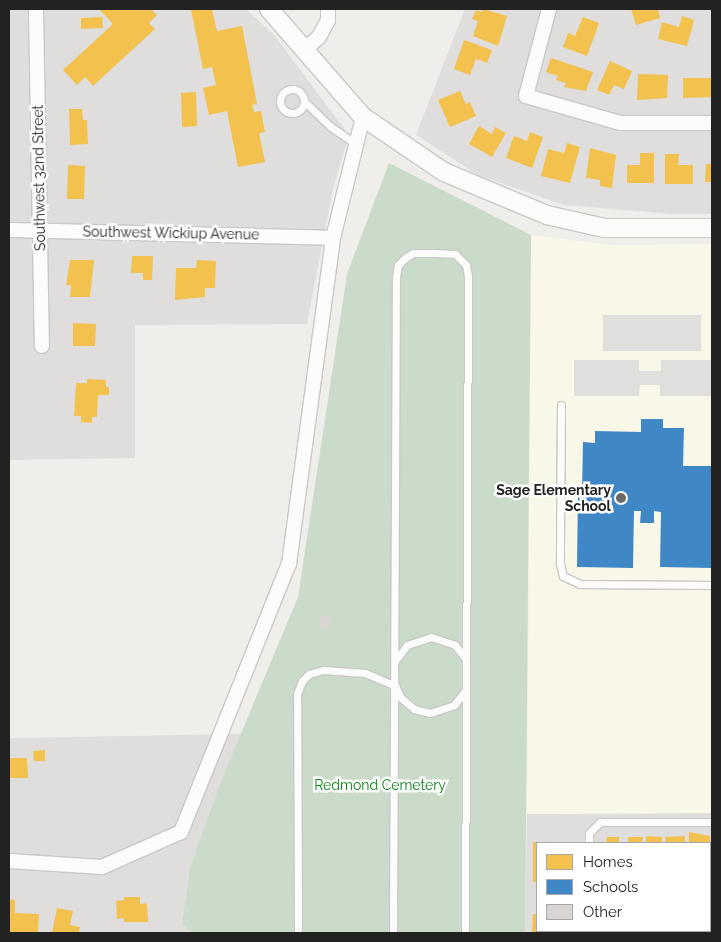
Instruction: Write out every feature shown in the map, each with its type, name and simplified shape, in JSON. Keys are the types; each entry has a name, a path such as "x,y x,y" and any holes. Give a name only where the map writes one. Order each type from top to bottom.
{"street":[{"name":"Southwest 32nd Street","path":"36,9 42,346"},
{"path":"269,9 363,117 444,172 547,214 604,228 712,228"},
{"path":"304,50 319,37 328,20 328,9"},
{"path":"549,9 526,96 620,123 712,123"},
{"path":"9,862 102,867 181,832 289,564 333,238 363,117"},
{"name":"Southwest Wickiup Avenue","path":"9,230 333,238"}],"lane":[{"path":"304,101 331,127 356,144"},
{"path":"394,933 396,277 398,265 405,258 413,254 434,253 455,254 466,265 468,276 466,933"},
{"path":"561,405 560,564 563,576 580,584 712,584"},
{"path":"395,663 407,645 431,637 455,645 466,662"},
{"path":"298,933 297,694 302,682 309,674 339,670 378,676 394,686 407,704 430,713 454,705 466,688"},
{"path":"589,842 589,833 600,822 712,822"}],"shaded area":[{"path":"9,9 246,9 275,36 349,135 333,188 307,324 135,325 135,458 9,460"},
{"path":"465,9 712,9 712,214 673,214 564,205 478,175 416,135"},
{"name":"Sage Elementary School","path":"531,235 609,245 712,244 712,813 527,814"},
{"path":"603,315 701,315 701,351 603,351"},
{"path":"574,360 639,360 639,371 661,371 661,360 712,360 712,396 660,396 660,385 640,385 639,396 574,396"},
{"path":"242,734 190,867 182,924 192,933 9,933 9,738"},
{"path":"712,813 712,933 525,933 527,814"}],"green space":[{"name":"Redmond Cemetery","path":"389,163 531,235 525,933 192,933 182,924 190,867 222,779 298,597 347,274"}],"building: Homes":[{"path":"99,9 151,9 157,15 149,23 155,29 93,86 85,77 77,85 63,70 113,24"},
{"path":"191,9 212,9 217,31 242,26 257,104 252,105 254,112 261,111 265,132 259,133 265,162 238,167 227,111 209,115 203,88 216,85 212,67 203,69"},
{"path":"483,9 507,16 498,46 473,36 478,21 472,19 476,10 482,12"},
{"path":"631,9 658,9 660,18 636,25"},
{"path":"682,16 694,20 687,46 658,39 662,22 679,27"},
{"path":"102,17 103,28 81,29 81,18"},
{"path":"583,17 599,23 587,56 563,47 568,33 575,36"},
{"path":"464,40 492,50 487,63 476,59 470,75 454,69"},
{"path":"551,58 593,72 586,91 564,87 566,83 556,80 558,76 546,72"},
{"path":"610,61 632,71 624,89 614,85 609,95 597,90"},
{"path":"638,74 668,75 667,98 637,100"},
{"path":"683,78 712,78 712,97 683,98"},
{"path":"460,91 466,104 470,102 476,116 450,127 438,100"},
{"path":"196,92 197,126 182,127 181,93"},
{"path":"69,109 82,109 83,120 87,120 88,144 70,145"},
{"path":"479,126 492,134 495,127 506,133 492,157 469,144"},
{"path":"530,132 543,137 532,168 506,158 514,136 527,141"},
{"path":"567,143 580,147 570,183 541,176 548,149 564,153"},
{"path":"590,148 616,155 612,188 600,186 600,180 586,178"},
{"path":"640,153 654,153 654,183 627,183 627,165 640,165"},
{"path":"665,154 679,154 678,165 693,165 693,184 665,184"},
{"path":"706,164 712,164 712,182 705,182"},
{"path":"68,165 85,166 84,199 67,199"},
{"path":"132,256 153,256 152,280 143,280 143,273 131,273"},
{"path":"70,260 94,260 90,297 70,297 71,285 66,285"},
{"path":"197,260 216,261 215,288 205,288 205,297 175,300 176,268 196,268"},
{"path":"73,323 96,324 95,346 73,346"},
{"path":"87,379 106,380 106,387 109,387 109,395 98,395 97,417 92,417 92,423 81,422 81,416 74,416 76,383 87,383"},
{"path":"45,750 45,761 34,761 33,751"},
{"path":"9,758 27,758 28,778 9,778"},
{"path":"689,832 710,836 710,842 689,842"},
{"path":"646,836 662,837 662,842 646,842"},
{"path":"685,836 685,842 666,842 665,837"},
{"path":"607,837 619,837 619,842 606,842"},
{"path":"628,837 643,837 642,842 628,842"},
{"path":"533,842 536,842 536,882 533,882"},
{"path":"124,897 140,897 140,904 147,903 148,922 124,922 124,918 117,919 116,901 124,900"},
{"path":"9,899 15,900 15,913 39,914 38,933 9,933"},
{"path":"57,908 73,911 70,925 80,927 79,933 52,933"},
{"path":"533,914 536,914 536,932 554,933 532,933"}],"building: Schools":[{"name":"Sage Elementary School","path":"641,419 663,419 663,428 684,428 683,466 712,466 712,568 660,567 661,512 654,511 654,523 640,523 641,511 634,511 633,568 577,567 578,493 582,493 583,442 595,443 595,431 641,432"}],"building: Other":[{"path":"320,616 331,616 331,629 320,629"}],"place":[{"name":"Sage Elementary School","path":"621,498"}]}
